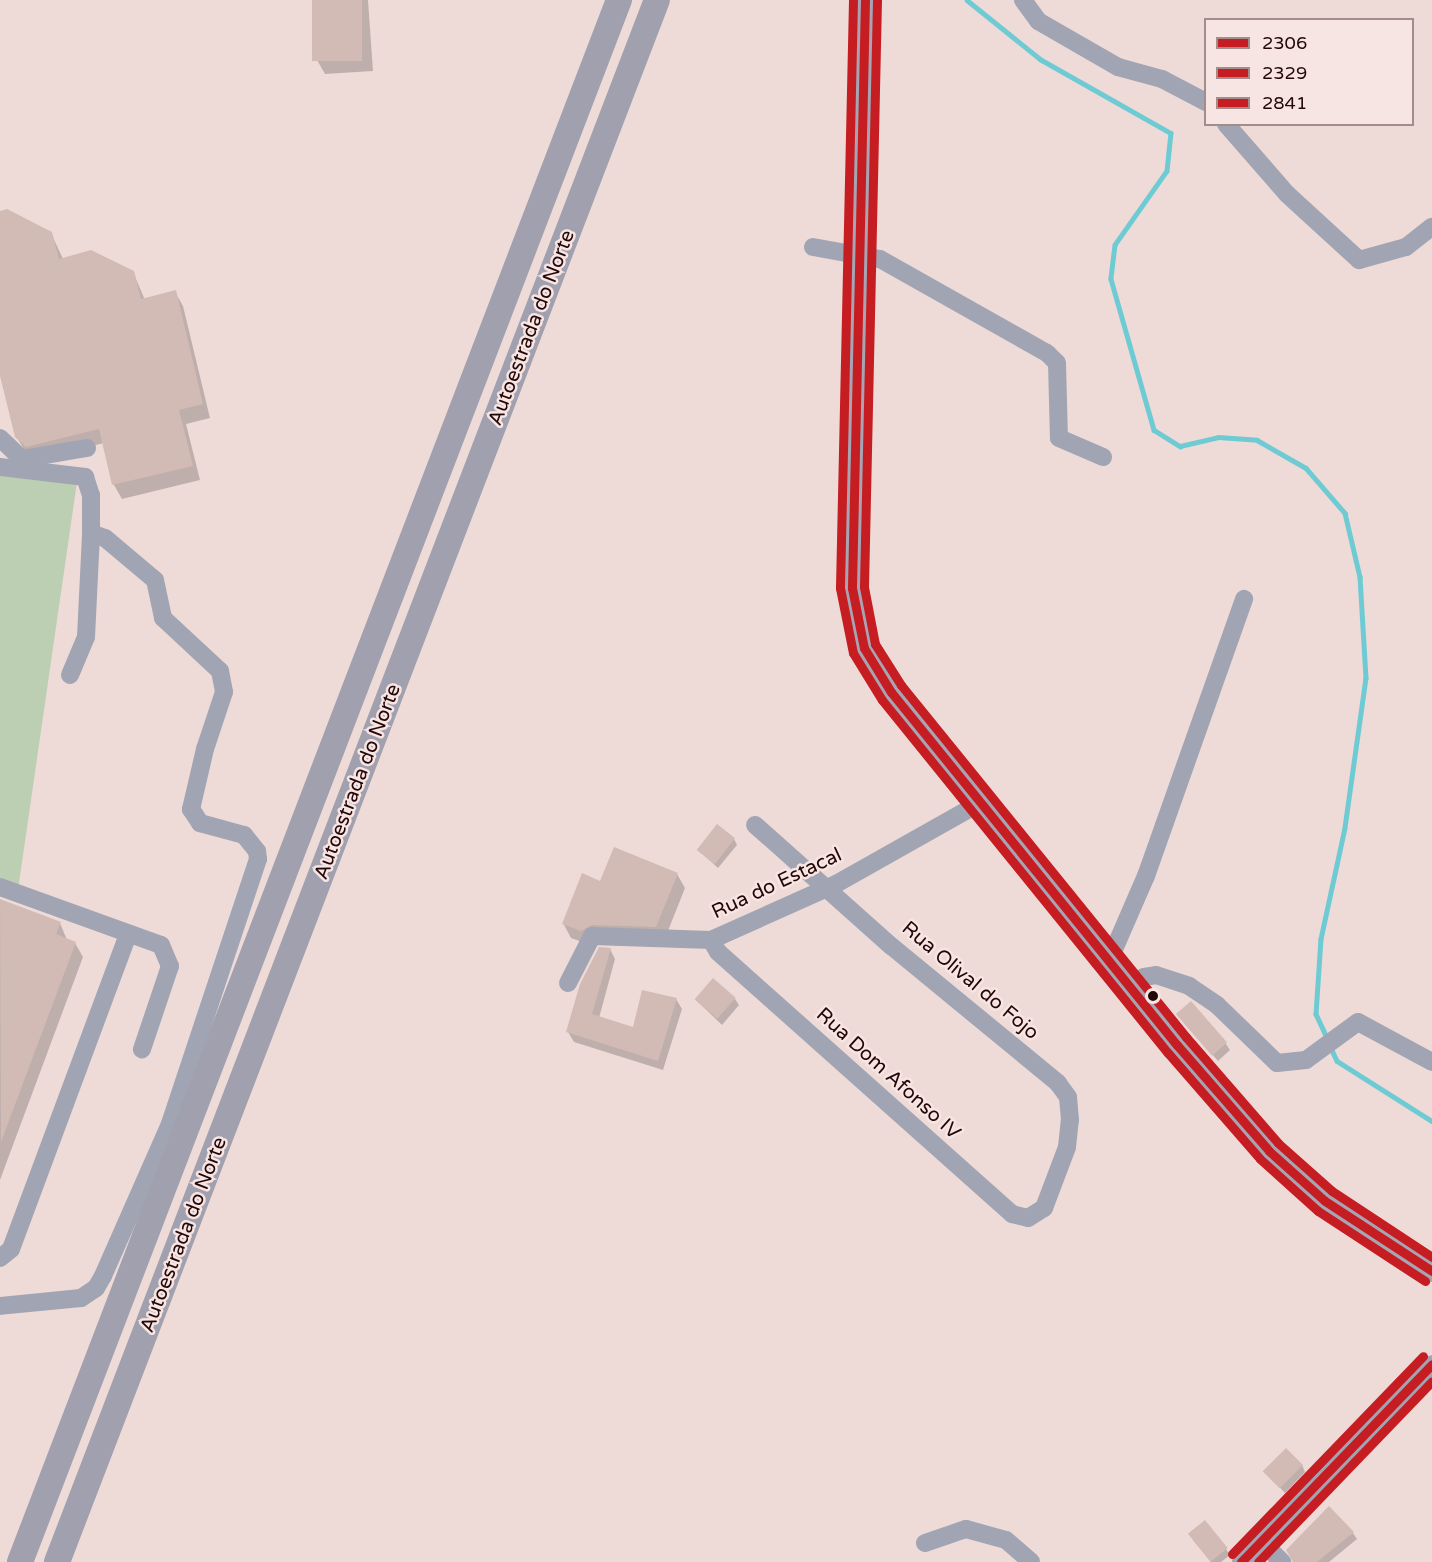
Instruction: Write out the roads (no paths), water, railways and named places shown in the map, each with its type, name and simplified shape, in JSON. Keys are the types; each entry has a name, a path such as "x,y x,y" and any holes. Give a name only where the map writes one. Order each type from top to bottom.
{"highway":[{"name":"Autoestrada do Norte","path":"20,1562 619,0"},
{"name":"Autoestrada do Norte","path":"57,1562 657,0"}],"main road":[{"path":"865,0 852,588 855,621 864,648 880,678 1219,1095 1301,1181 1432,1271"}],"street":[{"path":"1023,0 1038,21 1118,67 1162,79 1204,101"},
{"path":"1228,126 1287,194 1359,260 1406,247 1432,227"},
{"path":"813,247 880,259 1053,358 1058,374 1059,438 1103,458"},
{"path":"0,438 22,459 87,448"},
{"path":"0,467 85,477 91,495 86,637 70,675"},
{"path":"0,1306 81,1298 103,1276 170,1124 258,859 257,851 244,835 200,823 191,809 205,749 224,692 224,676 163,618 155,580 105,538 90,533"},
{"path":"1109,961 1146,876 1244,599"},
{"name":"Rua do Estacal","path":"568,983 592,936 711,940 826,888 980,802"},
{"name":"Rua Olival do Fojo","path":"755,825 826,888 1058,1083 1068,1097 1066,1147 1044,1208"},
{"path":"0,887 161,945 170,966 142,1049"},
{"path":"0,1258 11,1249 128,934"},
{"name":"Rua Dom Afonso IV","path":"711,940 727,960 1012,1214 1028,1218 1044,1208"},
{"path":"1130,988 1150,975 1171,978 1217,1005 1277,1063 1296,1063 1326,1048 1358,1022 1432,1062"},
{"path":"1241,1562 1432,1364"},
{"path":"925,1543 966,1529 1006,1540 1031,1562"},
{"path":"1261,1541 1282,1562"}],"waterway":[{"path":"967,0 1040,59 1171,133 1167,171 1115,245 1111,279 1154,430 1180,446 1218,437 1257,440 1306,468 1345,513 1360,577 1366,678 1345,828 1321,939 1316,1014 1327,1038"},
{"path":"1331,1048 1337,1061 1432,1121"}]}
